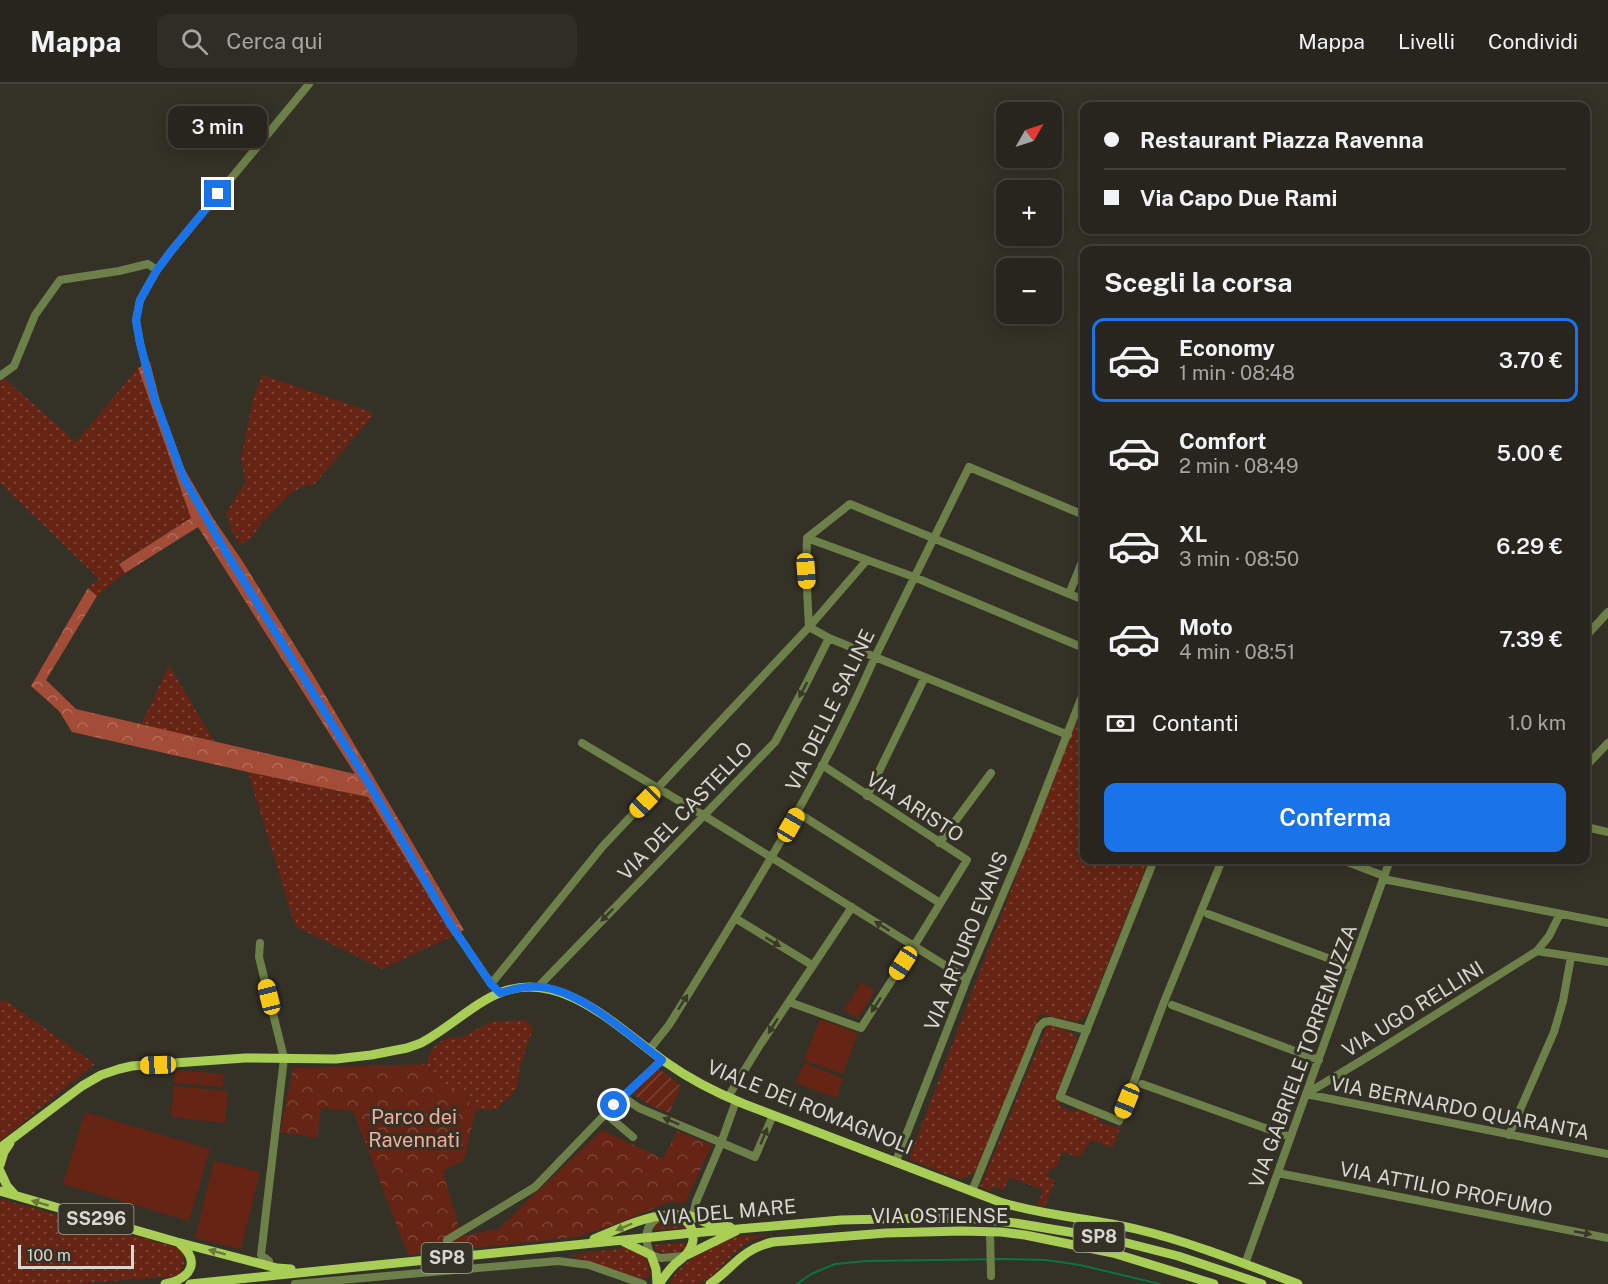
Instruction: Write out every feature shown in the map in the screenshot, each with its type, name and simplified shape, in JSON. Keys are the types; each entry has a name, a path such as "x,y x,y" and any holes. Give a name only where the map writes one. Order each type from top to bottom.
{"main road":[{"name":"VIALE DEI ROMAGNOLI","path":"0,1148 82,1086 113,1070 132,1066 241,1058 336,1059 371,1055 421,1043 500,993 518,988 538,987 561,992 580,1000 662,1060 690,1077 732,1099 772,1115 1000,1202 1030,1211 1117,1225 1150,1233 1298,1284"},
{"path":"0,1165 4,1152 14,1138"},
{"path":"0,1171 7,1186 15,1195"},
{"name":"SS296","path":"0,1193 15,1195 257,1263 277,1268 308,1271"},
{"path":"587,1243 640,1220 663,1215 675,1215 692,1225 708,1223 741,1229"},
{"name":"VIA DEL MARE","path":"189,1284 622,1241 646,1238 692,1225 741,1229 841,1220 932,1218 1015,1222 1078,1232 1139,1245 1202,1263 1262,1284"},
{"path":"685,1256 691,1246 692,1225"},
{"path":"658,1284 667,1272 685,1256 741,1229"},
{"name":"VIA OSTIENSE","path":"710,1284 746,1252 773,1242 886,1233 990,1232 1025,1235 1113,1253 1214,1284"},
{"path":"622,1241 651,1255 658,1284"},
{"path":"165,1284 183,1279 190,1269 189,1254 177,1242"}],"street":[{"path":"309,84 157,270 140,300 136,320 140,343 154,397 183,477 227,554 371,787 449,922 491,984 500,993"},
{"path":"0,375 14,366 35,315 60,280 148,264 157,270"},
{"name":"VIA DELLE SALINE","path":"649,1050 669,1025 798,813 969,467 1080,513"},
{"path":"809,627 807,538 850,504 1080,598"},
{"path":"807,538 914,577 1080,646"},
{"path":"491,984 603,846 809,627 867,560"},
{"path":"1069,594 1080,567"},
{"path":"1590,632 1608,612"},
{"path":"809,627 829,638 1068,735"},
{"name":"VIA DEL CASTELLO","path":"538,987 775,742 829,638"},
{"path":"867,796 925,677"},
{"name":"VIA ARTURO EVANS","path":"896,1161 967,979 1024,845 1080,702"},
{"path":"582,743 772,857 967,979"},
{"path":"1590,762 1608,743"},
{"name":"VIA ARISTO","path":"789,1002 861,1028 967,860 822,765"},
{"path":"939,843 991,773"},
{"path":"798,813 940,903"},
{"path":"1590,828 1608,832"},
{"path":"1152,864 1060,1097 1119,1121 1164,1002 1220,864"},
{"path":"1352,864 1384,877 1608,923"},
{"name":"VIA GABRIELE TORREMUZZA","path":"1245,1264 1389,864"},
{"path":"692,1225 696,1202 721,1143 732,1099 812,965 852,907"},
{"path":"1208,914 1352,967"},
{"path":"1537,951 1550,936 1560,914"},
{"path":"735,918 812,965"},
{"path":"260,944 259,957 284,1058 261,1255 268,1260"},
{"path":"1537,951 1608,962"},
{"name":"VIA UGO RELLINI","path":"1306,1094 1537,951"},
{"path":"1509,1135 1554,1032 1563,1001 1571,957"},
{"path":"1172,1005 1319,1060"},
{"path":"972,1191 1040,1027 1044,1022 1050,1021 1086,1030"},
{"path":"447,1240 535,1187 662,1060"},
{"path":"1142,1084 1290,1137"},
{"name":"VIA BERNARDO QUARANTA","path":"1306,1094 1608,1154"},
{"path":"623,1097 639,1108 755,1156 772,1115"},
{"path":"606,1114 633,1137"},
{"name":"VIA ATTILIO PROFUMO","path":"1278,1173 1608,1238"},
{"path":"675,1215 687,1210 696,1202"},
{"path":"663,1215 650,1224 647,1230 646,1238 651,1255 658,1258 685,1256"},
{"path":"990,1232 991,1276"},
{"path":"295,1284 558,1261 589,1265 643,1284"}],"green space":[{"path":"150,362 162,409 185,470 315,678 464,930 453,936 368,797 72,732 59,711 31,686 88,588 97,596 46,680 76,709 355,774 198,527 125,573 119,564 191,518 138,368"},
{"path":"138,368 191,518 119,563 125,573 97,596 88,588 99,579 0,483 0,381 4,378 76,442"},
{"path":"263,375 372,412 372,417 313,486 306,485 291,493 258,527 249,540 240,544 233,534 226,513 245,482 241,458 254,395"},
{"path":"169,665 214,741 141,725"},
{"path":"1076,722 1080,724 1080,864 1147,864 1087,1015 1077,1022 1040,1014 979,1167 970,1175 959,1179 909,1159"},
{"path":"248,772 368,797 453,936 382,969 295,926"},
{"path":"862,982 875,991 858,1018 844,1010"},
{"path":"5,1000 95,1064 0,1141 0,1002"},
{"path":"820,1019 858,1033 843,1074 804,1060"},
{"path":"526,1020 533,1029 520,1066 517,1087 510,1097 496,1109 476,1109 461,1095 437,1084 431,1076 427,1064 429,1055 441,1041 451,1037 461,1037 492,1022"},
{"path":"1051,1025 1073,1033 1077,1038 1056,1096 1062,1101 1060,1106 1076,1113 1078,1107 1101,1116 1099,1121 1116,1128 1119,1124 1121,1125 1113,1148 1091,1140 1078,1157 1062,1152 1056,1169 1051,1168 1047,1176 1055,1180 1045,1207 1038,1205 1043,1190 1009,1177 1004,1190 993,1186 991,1191 980,1187 1046,1028"},
{"path":"804,1063 843,1078 837,1098 796,1083"},
{"name":"Parco dei Ravennati","path":"427,1064 437,1082 462,1095 476,1109 464,1160 443,1171 461,1236 498,1229 602,1130 663,1159 677,1131 712,1145 685,1203 669,1202 577,1237 408,1255 353,1111 321,1108 317,1138 280,1132 293,1068"},
{"path":"658,1068 681,1086 669,1113 633,1095"},
{"path":"175,1070 224,1074 223,1087 199,1085 199,1073 198,1085 174,1083"},
{"path":"174,1086 228,1091 225,1123 171,1117"},
{"path":"85,1112 210,1149 189,1221 63,1184"},
{"path":"214,1161 260,1172 241,1249 195,1238"},
{"path":"0,1199 183,1249 184,1263 179,1276 70,1284 0,1284"},
{"path":"664,1220 682,1221 688,1228 653,1230 655,1224"},
{"path":"747,1235 775,1235 748,1242 705,1280 698,1283 670,1284 684,1265 701,1253 727,1240"},
{"path":"689,1243 683,1250 670,1253 656,1251 653,1245"},
{"path":"624,1248 635,1250 644,1256 649,1266 649,1277 642,1279 570,1255"}],"waterway":[{"path":"797,1284 811,1274 835,1264 867,1261 1004,1259 1046,1260 1080,1265 1160,1284"}],"route":[{"path":"218,194 157,270 140,300 136,320 154,397 183,477 227,554 371,787 449,922 491,984 500,993 518,988 538,987 569,995 596,1011 662,1060 614,1105"}]}
